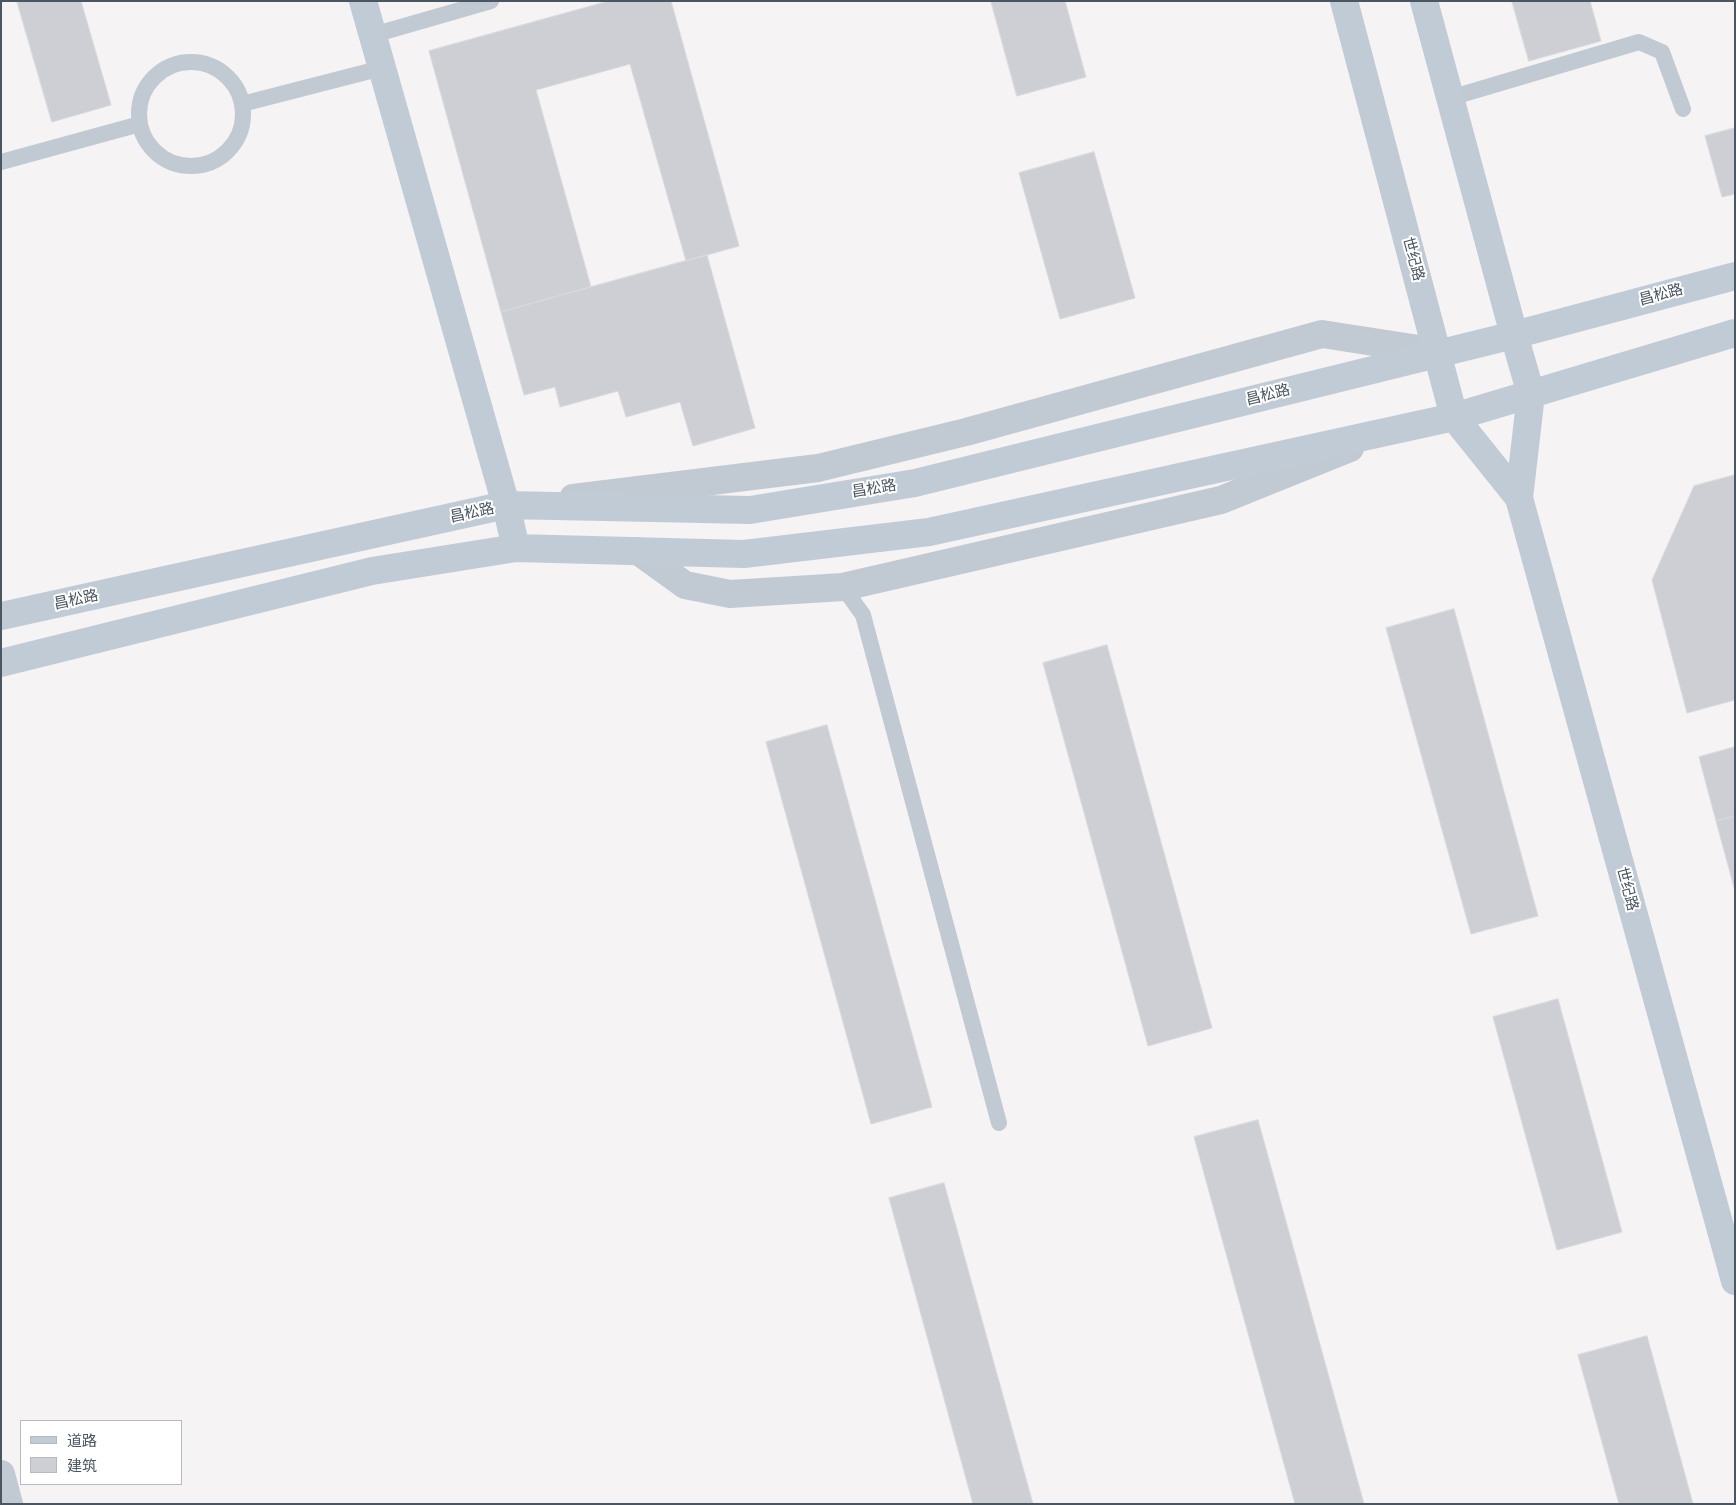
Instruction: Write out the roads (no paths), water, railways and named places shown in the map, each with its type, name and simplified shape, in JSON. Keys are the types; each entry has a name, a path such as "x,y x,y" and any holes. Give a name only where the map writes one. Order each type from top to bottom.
{"main road":[{"path":"363,1 506,505 516,548"},
{"name":"世纪路","path":"1344,1 1454,417 1519,498"},
{"name":"世纪路","path":"1424,1 1531,394 1519,498 1735,1281"},
{"name":"昌松路","path":"1,616 506,505 750,510 915,483 1438,352 1514,335 1735,276"},
{"path":"1,663 372,570 516,548 744,554 929,532 1454,417 1735,333"}],"street":[{"path":"506,505 818,468 966,432 1322,334 1438,352"},
{"path":"638,551 685,585 730,594 843,587 1221,500 1388,432"},
{"path":"1,1474 9,1504"}],"lane":[{"path":"373,35 491,1"},
{"path":"1450,98 1639,42 1662,52 1683,109"},
{"path":"180,62 197,62 213,66 226,76 236,88 242,104 243,120 238,136 229,150 216,160 201,166 185,166 169,162 155,152 145,139 140,124 139,108 144,92 152,78 166,68 180,62"},
{"path":"242,104 382,68"},
{"path":"1,162 140,124"},
{"path":"843,587 863,615 999,1123"}]}
